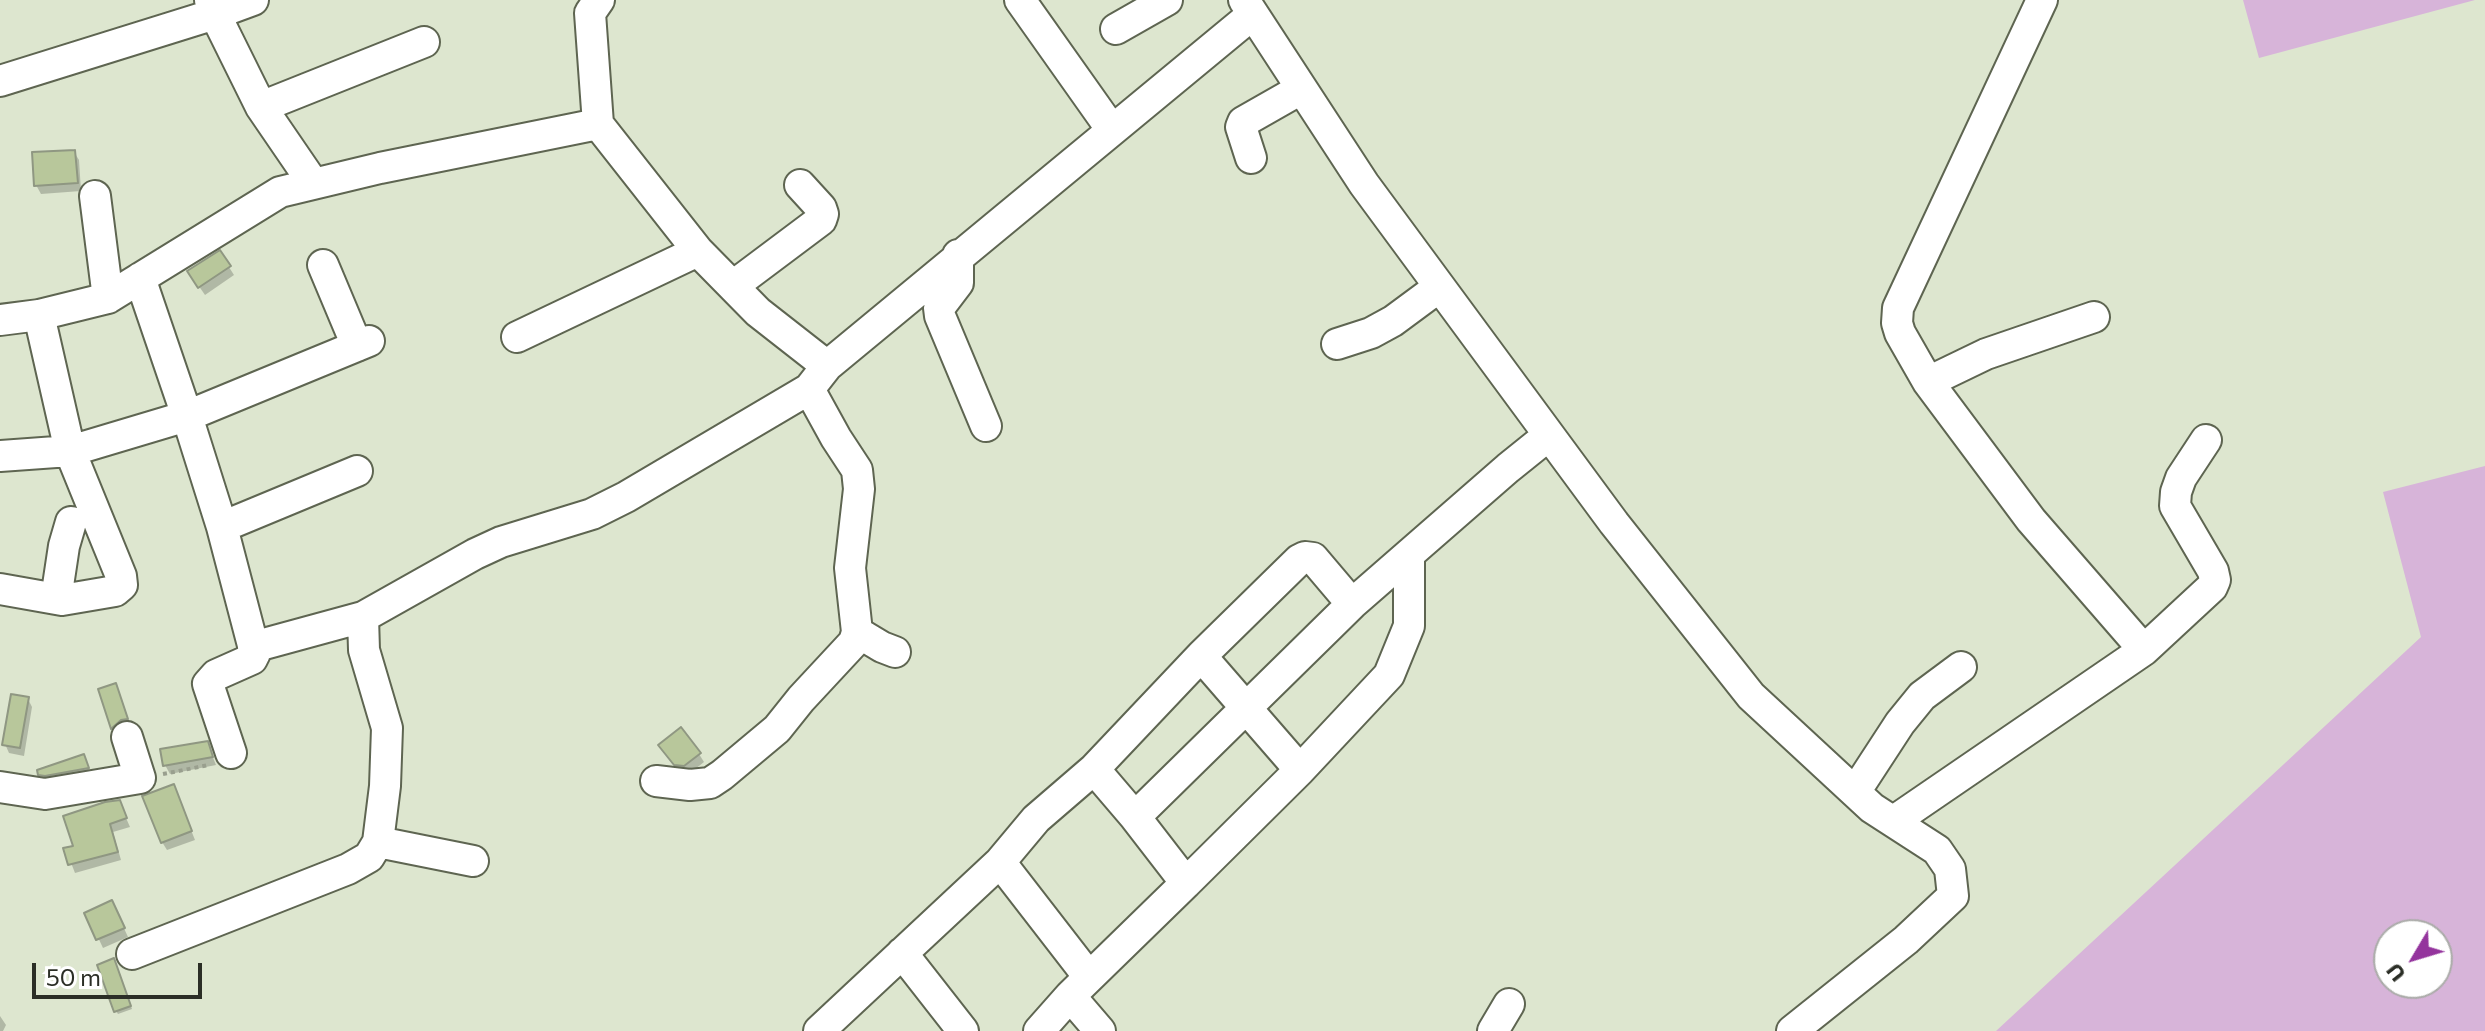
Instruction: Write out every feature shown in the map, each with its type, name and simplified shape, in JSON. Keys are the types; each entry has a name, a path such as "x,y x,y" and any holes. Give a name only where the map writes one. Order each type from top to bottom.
{"street":[{"path":"0,81 212,7 253,0"},
{"path":"599,0 590,13 598,124 698,251 818,377 857,470 859,489 850,568 857,632 854,642 777,729 722,775 710,783 690,785 656,781"},
{"path":"1020,0 1112,130"},
{"path":"1116,29 1167,0"},
{"path":"2042,0 1898,308 1897,323 1928,382 2031,520 2144,650"},
{"path":"212,7 261,107 313,183"},
{"path":"253,647 363,617 501,542 592,514 626,497 818,377 958,255 1112,130 1248,7 1364,184 1439,287 1614,523 1751,696 1872,808 1937,850 1950,869 1953,896 1906,940 1792,1031"},
{"path":"261,107 424,42"},
{"path":"1251,158 1241,127 1243,122 1301,89"},
{"path":"0,320 39,315 108,298 280,192 598,124"},
{"path":"733,286 821,220 821,208 800,185"},
{"path":"95,196 108,298"},
{"path":"517,337 698,251"},
{"path":"958,255 958,283 939,308 940,316 986,426"},
{"path":"0,456 70,451 187,416 363,344 323,265"},
{"path":"140,278 222,527 255,653 252,659 216,675 208,684 231,753"},
{"path":"1337,344 1371,333 1393,321 1439,287"},
{"path":"0,589 62,600 115,591 122,585 70,451 39,315"},
{"path":"1928,382 1986,354 2094,317"},
{"path":"1135,817 1352,604 1549,435"},
{"path":"1894,821 2144,650 2212,587 2215,580 2213,571 2175,506 2181,478 2206,440"},
{"path":"222,527 357,471"},
{"path":"56,599 71,522"},
{"path":"1039,1031 1079,986 1300,770 1389,675 1409,626 1409,556"},
{"path":"819,1031 1000,862 1036,819 1094,769 1201,656 1299,560 1313,558 1352,604"},
{"path":"132,954 348,869 369,857 378,842 385,786 387,728 364,650 363,617"},
{"path":"857,632 895,652"},
{"path":"1201,656 1300,770"},
{"path":"1855,792 1900,723 1922,696 1961,667"},
{"path":"0,787 45,794 140,778 127,737"},
{"path":"1094,769 1186,883"},
{"path":"378,842 473,861"},
{"path":"1000,862 1079,986 1100,1031"},
{"path":"902,953 963,1031"},
{"path":"1493,1031 1509,1004"}],"path":[{"path":"140,778 224,761 231,753"}],"shaded area":[{"path":"2243,0 2475,0 2259,58"},
{"path":"2485,466 2485,1031 1996,1031 2421,637 2383,492"}],"building":[{"path":"75,150 78,183 34,186 32,152"},
{"path":"220,250 231,266 198,288 187,271"},
{"path":"116,683 128,719 121,720 111,729 98,689"},
{"path":"11,694 29,697 20,748 2,745"},
{"path":"681,727 701,753 684,766 674,765 658,745"},
{"path":"208,741 213,757 163,766 160,749"},
{"path":"84,754 89,768 38,775 37,770"},
{"path":"174,784 192,831 161,843 142,796"},
{"path":"120,800 127,818 110,824 118,852 68,865 63,848 73,846 63,816"},
{"path":"112,900 125,928 96,940 84,913"},
{"path":"114,958 131,1006 114,1012 97,965"}]}
